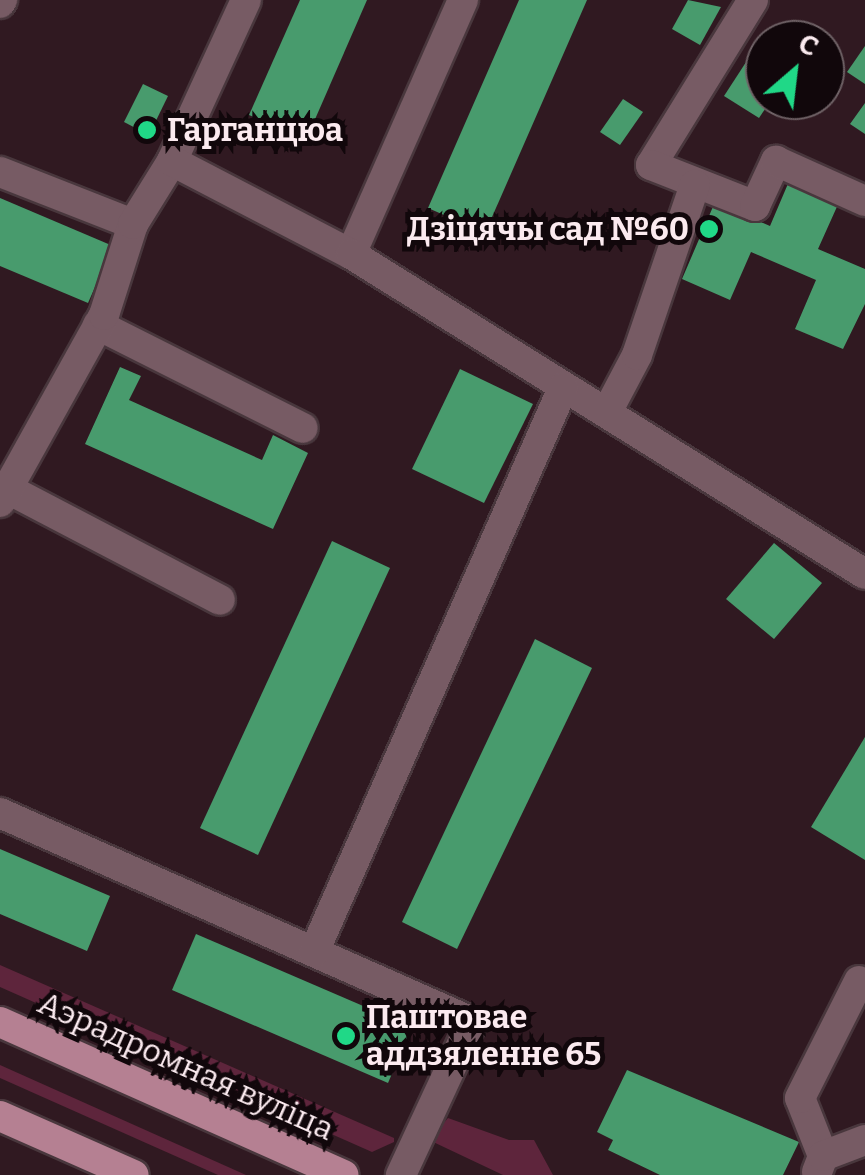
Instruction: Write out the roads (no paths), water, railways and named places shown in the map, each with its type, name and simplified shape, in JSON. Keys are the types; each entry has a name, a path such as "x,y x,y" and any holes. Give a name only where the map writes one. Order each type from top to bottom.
{"main road":[{"name":"Аэрадромная вуліца","path":"0,1022 344,1175"},
{"path":"0,1116 134,1175"}],"lane":[{"path":"220,600 4,496 12,452 98,325 133,224 172,161 246,0"},
{"path":"351,254 463,0"},
{"path":"753,0 651,165 755,206 776,161 865,201"},
{"path":"172,161 351,254 865,574"},
{"path":"0,172 133,224"},
{"path":"607,412 637,355 695,185"},
{"path":"98,325 303,428"},
{"path":"314,952 564,388"},
{"path":"0,813 472,1022 402,1175"},
{"path":"859,980 800,1098 819,1165 865,1140"}],"place":[{"name":"Гарганцюа","path":"147,130"},
{"name":"Дзіцячы сад №60","path":"709,229"},
{"name":"Паштовае аддзяленне 65","path":"346,1036"}]}
